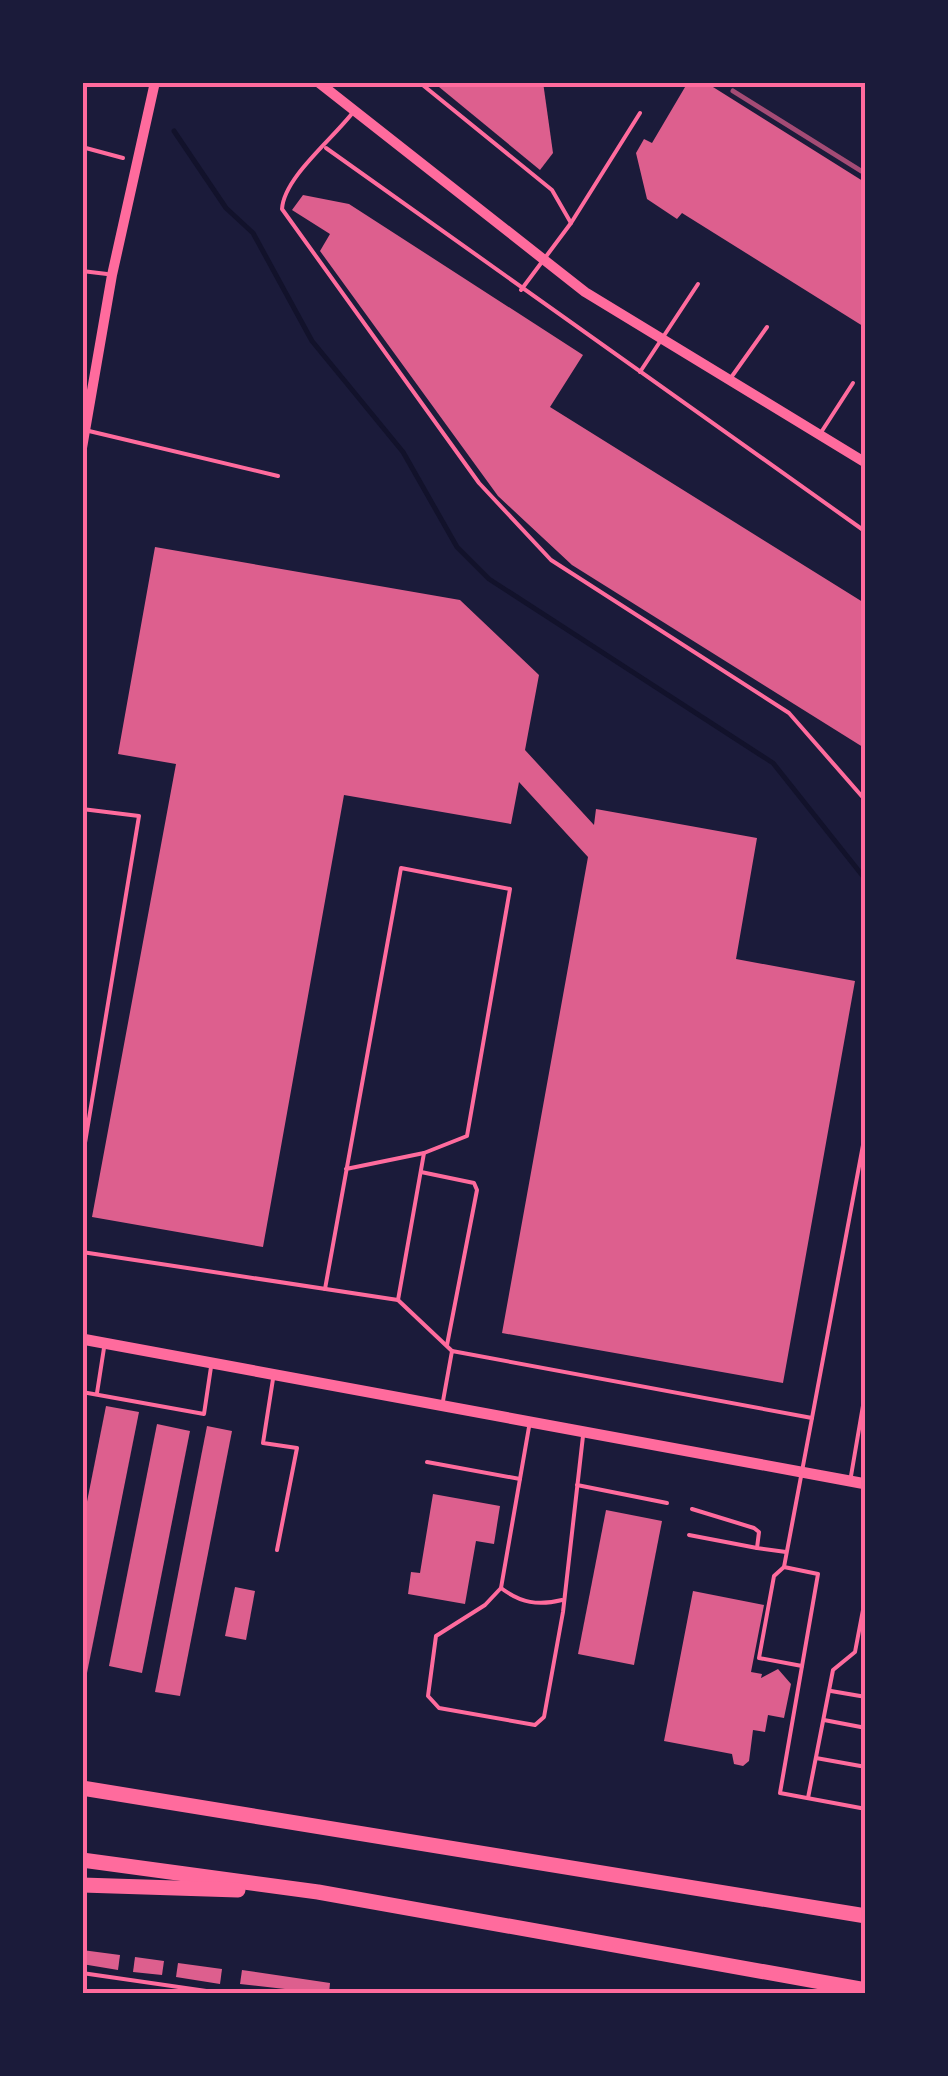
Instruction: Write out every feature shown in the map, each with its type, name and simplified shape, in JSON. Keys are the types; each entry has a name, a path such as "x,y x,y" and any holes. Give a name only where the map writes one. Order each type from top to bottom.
{"highway":[{"path":"82,1788 866,1916"},
{"path":"82,1860 318,1892 866,1990"},
{"path":"82,1885 318,1892"}],"main road":[{"path":"82,1339 866,1484"}],"street":[{"path":"82,448 112,275 155,82"},
{"path":"318,82 542,262 866,462"}],"lane":[{"path":"419,82 552,190 571,223"},
{"path":"354,111 326,148 290,179 282,209 479,483 551,560 789,713 866,801"},
{"path":"521,290 571,223 640,113"},
{"path":"326,148 866,532"},
{"path":"82,271 112,275"},
{"path":"639,374 698,284"},
{"path":"730,379 767,328"},
{"path":"820,434 854,383"},
{"path":"84,430 278,476"},
{"path":"82,809 139,816 82,1161"},
{"path":"325,1289 346,1169 401,868 510,889 467,1136 424,1153 346,1169"},
{"path":"802,1666 760,1658 774,1576 784,1566 866,1129"},
{"path":"398,1300 424,1153"},
{"path":"421,1172 474,1182 478,1190 442,1406"},
{"path":"82,1252 398,1300 450,1348 812,1418"},
{"path":"97,1394 104,1344"},
{"path":"82,1392 204,1414 212,1363"},
{"path":"274,1374 263,1442 298,1448 277,1550"},
{"path":"850,1481 866,1388"},
{"path":"530,1422 502,1588 484,1605 436,1636 428,1696 439,1708 536,1725 544,1717 564,1600 583,1432"},
{"path":"427,1462 520,1480"},
{"path":"577,1485 667,1502"},
{"path":"692,1509 754,1528 759,1532 757,1548"},
{"path":"689,1535 786,1552"},
{"path":"784,1566 818,1574 780,1793 866,1809"},
{"path":"502,1588 531,1602 564,1600"},
{"path":"808,1798 833,1670 854,1652 866,1594"},
{"path":"854,1652 866,1654"},
{"path":"829,1691 866,1697"},
{"path":"824,1720 866,1728"},
{"path":"816,1758 866,1767"},
{"path":"82,1974 227,1994"}],"path":[{"path":"82,147 137,162"}],"building":[{"path":"433,82 543,82 553,153 540,170"},
{"path":"688,82 705,82 866,183 866,328 682,213 677,219 647,199 636,153 644,139 652,143"},
{"path":"303,195 349,204 583,355 550,407 866,604 866,749 572,565 498,496 320,251 330,234 292,210"},
{"path":"155,547 460,600 539,675 525,750 594,825 596,809 757,838 736,959 855,981 783,1383 502,1333 588,857 519,782 511,824 344,795 263,1247 92,1217 176,764 118,754"},
{"path":"106,1406 139,1412 84,1688 82,1527"},
{"path":"157,1424 190,1431 142,1673 109,1666"},
{"path":"207,1426 232,1431 180,1696 155,1692"},
{"path":"433,1494 500,1506 494,1544 476,1541 465,1604 408,1594 411,1572 420,1573"},
{"path":"606,1510 662,1521 634,1665 578,1654"},
{"path":"235,1587 255,1591 246,1640 225,1636"},
{"path":"693,1591 764,1605 751,1672 762,1674 761,1678 778,1669 791,1684 784,1718 768,1715 765,1732 753,1730 749,1761 743,1766 734,1764 732,1754 664,1741"},
{"path":"82,1950 120,1955 118,1970 82,1964"},
{"path":"135,1957 164,1961 162,1975 133,1972"},
{"path":"178,1963 222,1969 220,1984 176,1977"},
{"path":"242,1970 330,1983 329,1994 240,1984"}],"waterway":[{"path":"174,131 226,208 253,233 312,341 403,452 457,547 489,579 773,763 866,880"}],"railway":[{"path":"733,91 866,174"}]}
